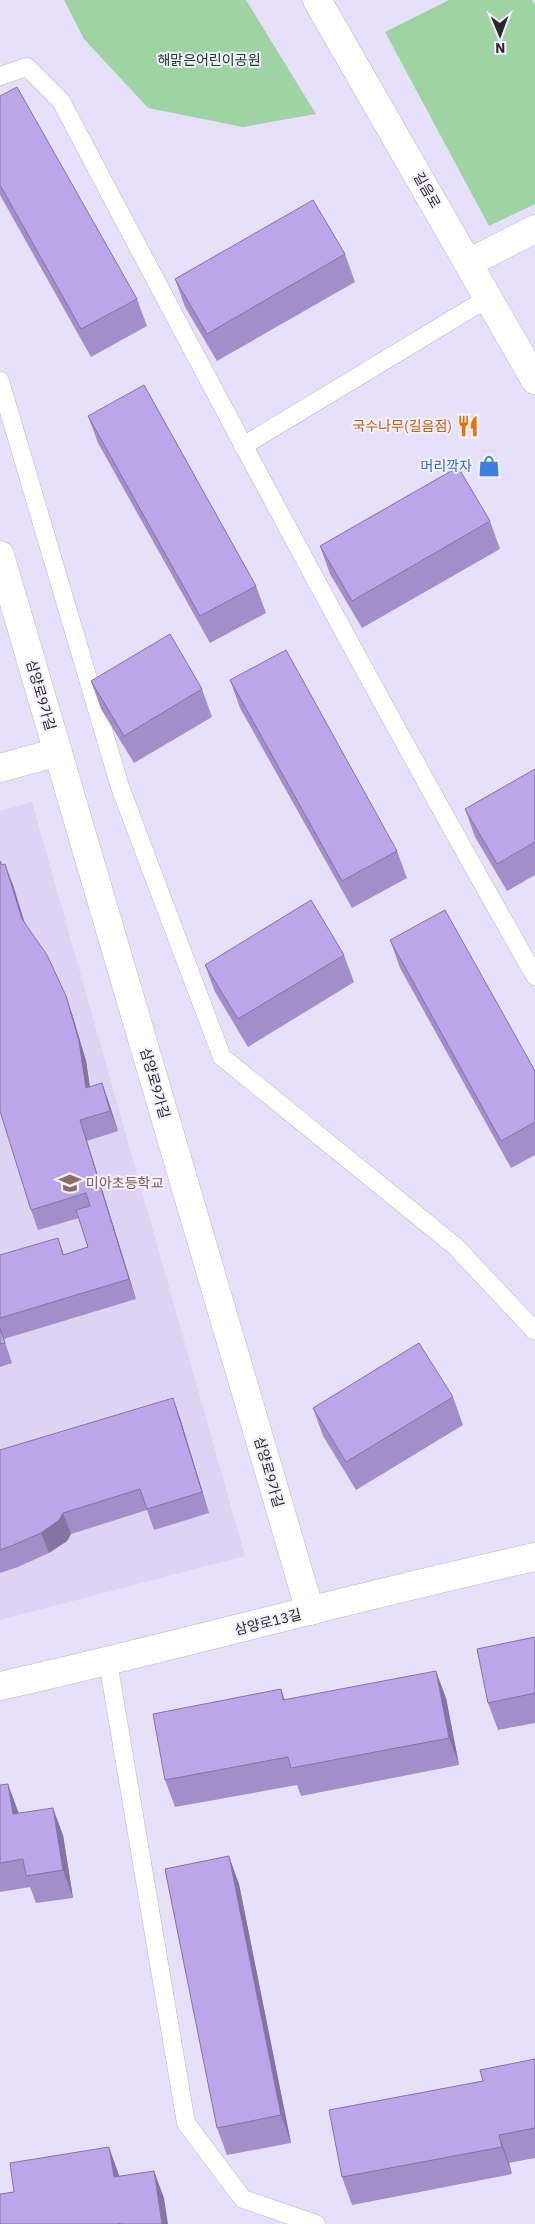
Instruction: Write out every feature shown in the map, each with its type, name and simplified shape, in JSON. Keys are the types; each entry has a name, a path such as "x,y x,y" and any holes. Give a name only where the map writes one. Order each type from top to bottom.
{"street":[{"name":"길음로","path":"317,0 535,380"},
{"path":"468,263 535,229"},
{"name":"삼양로9가길","path":"0,555 310,1611"},
{"path":"0,768 58,752"},
{"name":"삼양로13길","path":"0,1686 108,1662 447,1576 535,1557"}],"lane":[{"path":"0,76 27,67 61,101 243,446 437,804 535,976"},
{"path":"243,446 488,298"},
{"path":"0,381 120,787 222,1057 455,1246 535,1331"},
{"path":"108,1662 186,2123 243,2199 316,2224"}],"shaded area":[{"name":"미아초등학교","path":"32,802 245,1556 0,1620 0,811"}],"green space":[{"name":"해맑은어린이공원","path":"64,0 246,0 316,114 243,127 148,108 84,39"},
{"path":"449,0 532,0 535,5 535,204 489,226 385,32"}],"building":[{"path":"17,87 137,299 81,329 0,185 0,96"},
{"path":"313,200 345,254 207,334 175,279"},
{"path":"144,385 256,586 200,616 88,416"},
{"path":"458,467 490,521 352,601 320,546"},
{"path":"170,634 202,689 124,736 91,681"},
{"path":"286,650 397,851 342,881 230,680"},
{"path":"535,769 535,842 497,864 465,809"},
{"path":"0,861 2,865 5,864 22,919 47,955 66,996 79,1041 86,1088 102,1083 110,1111 80,1120 129,1279 0,1318 0,1255 58,1238 63,1255 88,1247 76,1210 90,1206 86,1193 31,1210 0,1111"},
{"path":"311,900 344,955 238,1019 205,965"},
{"path":"445,910 535,1071 535,1122 501,1141 390,940"},
{"path":"0,1328 5,1343 0,1344"},
{"path":"419,1343 453,1397 346,1462 313,1408"},
{"path":"173,1398 202,1492 147,1509 140,1489 63,1513 59,1520 41,1533 0,1550 0,1450"},
{"path":"535,1637 535,1693 488,1703 477,1649"},
{"path":"436,1671 449,1738 291,1768 288,1757 165,1780 153,1714 281,1689 283,1700"},
{"path":"8,1784 13,1814 53,1808 63,1870 26,1876 23,1859 0,1863 0,1785"},
{"path":"229,1856 281,2115 217,2128 165,1869"},
{"path":"535,2059 535,2128 499,2135 502,2147 342,2177 329,2110 483,2081 480,2070"},
{"path":"109,2147 114,2177 154,2171 162,2224 0,2224 0,2194 14,2192 10,2163"}],"place":[{"name":"국수나무(길음점)","path":"468,426"},
{"name":"머리깍자","path":"489,466"},
{"name":"미아초등학교","path":"70,1183"}]}
